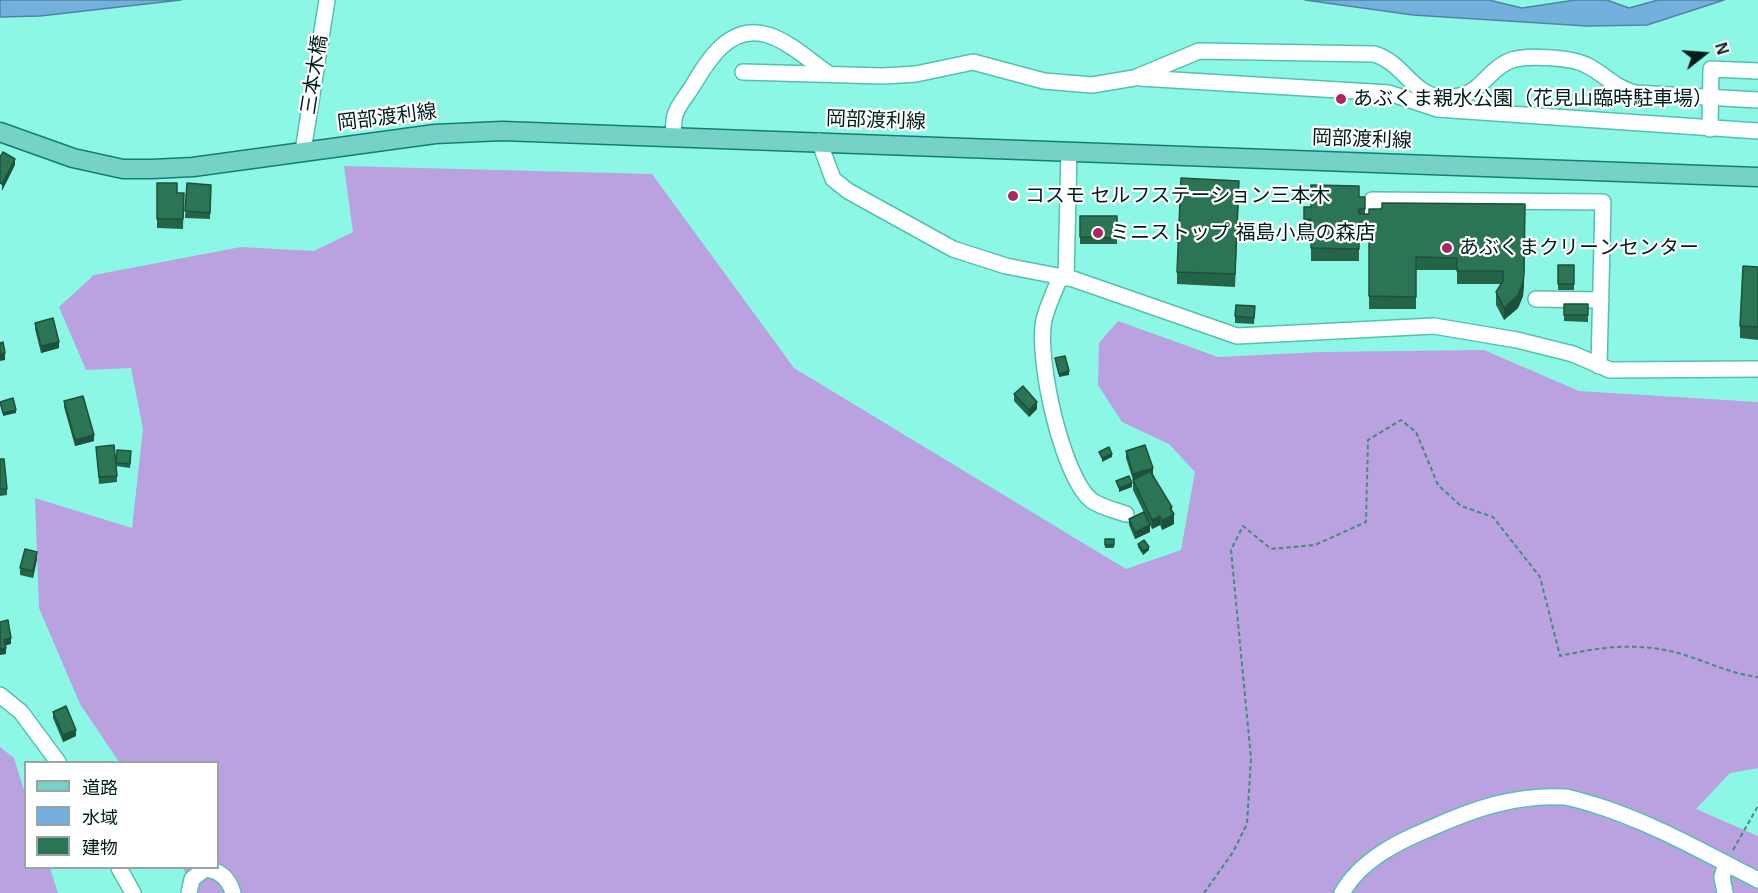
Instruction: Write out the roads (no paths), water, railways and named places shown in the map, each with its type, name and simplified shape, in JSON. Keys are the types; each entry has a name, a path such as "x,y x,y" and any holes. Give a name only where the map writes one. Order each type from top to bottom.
{"main road":[{"name":"岡部渡利線","path":"0,132 73,159 123,169 193,167 435,134 502,130 1758,177"}],"street":[{"name":"三本木橋","path":"303,151 327,0"},
{"path":"673,138 676,114 704,67 722,44 739,36 752,32 768,35 784,42 829,74"},
{"path":"1134,78 1199,51 1374,54 1395,63 1425,93 1458,97 1475,90 1507,62 1536,57 1580,62 1619,88 1635,93 1758,100"},
{"path":"743,72 883,76 916,74 972,62 1044,81 1074,85 1092,85 1134,78 1389,93 1437,109 1758,131"},
{"path":"1710,129 1711,69 1758,70"},
{"path":"819,141 833,179 848,191 952,249 1006,266 1063,278 1237,336 1434,327 1517,340 1573,354 1610,370 1758,369"},
{"path":"1069,151 1063,278 1044,320 1043,338 1049,389 1065,458 1077,484 1092,501 1126,514"},
{"path":"1372,212 1372,200 1603,202 1599,366"},
{"path":"1536,299 1601,300"},
{"path":"0,695 21,712 57,761"},
{"path":"1342,893 1369,862 1396,843 1482,806 1520,799 1567,797 1616,812 1758,880"},
{"path":"1725,893 1722,878 1726,864"},
{"path":"120,869 133,893"},
{"path":"189,893 192,879 205,869 220,872 230,883 233,893"}],"water":[{"path":"0,0 181,0 40,16 0,17"},
{"path":"1305,0 1489,0 1522,8 1575,0 1607,0 1629,8 1658,0 1724,0 1647,25 1587,26 1413,15"}],"place":[{"name":"あぶくま親水公園（花見山臨時駐車場）","path":"1341,99"},
{"name":"コスモ セルフステーション三本木","path":"1013,196"},
{"name":"ミニストップ 福島小鳥の森店","path":"1098,233"},
{"name":"あぶくまクリーンセンター","path":"1447,248"}]}
